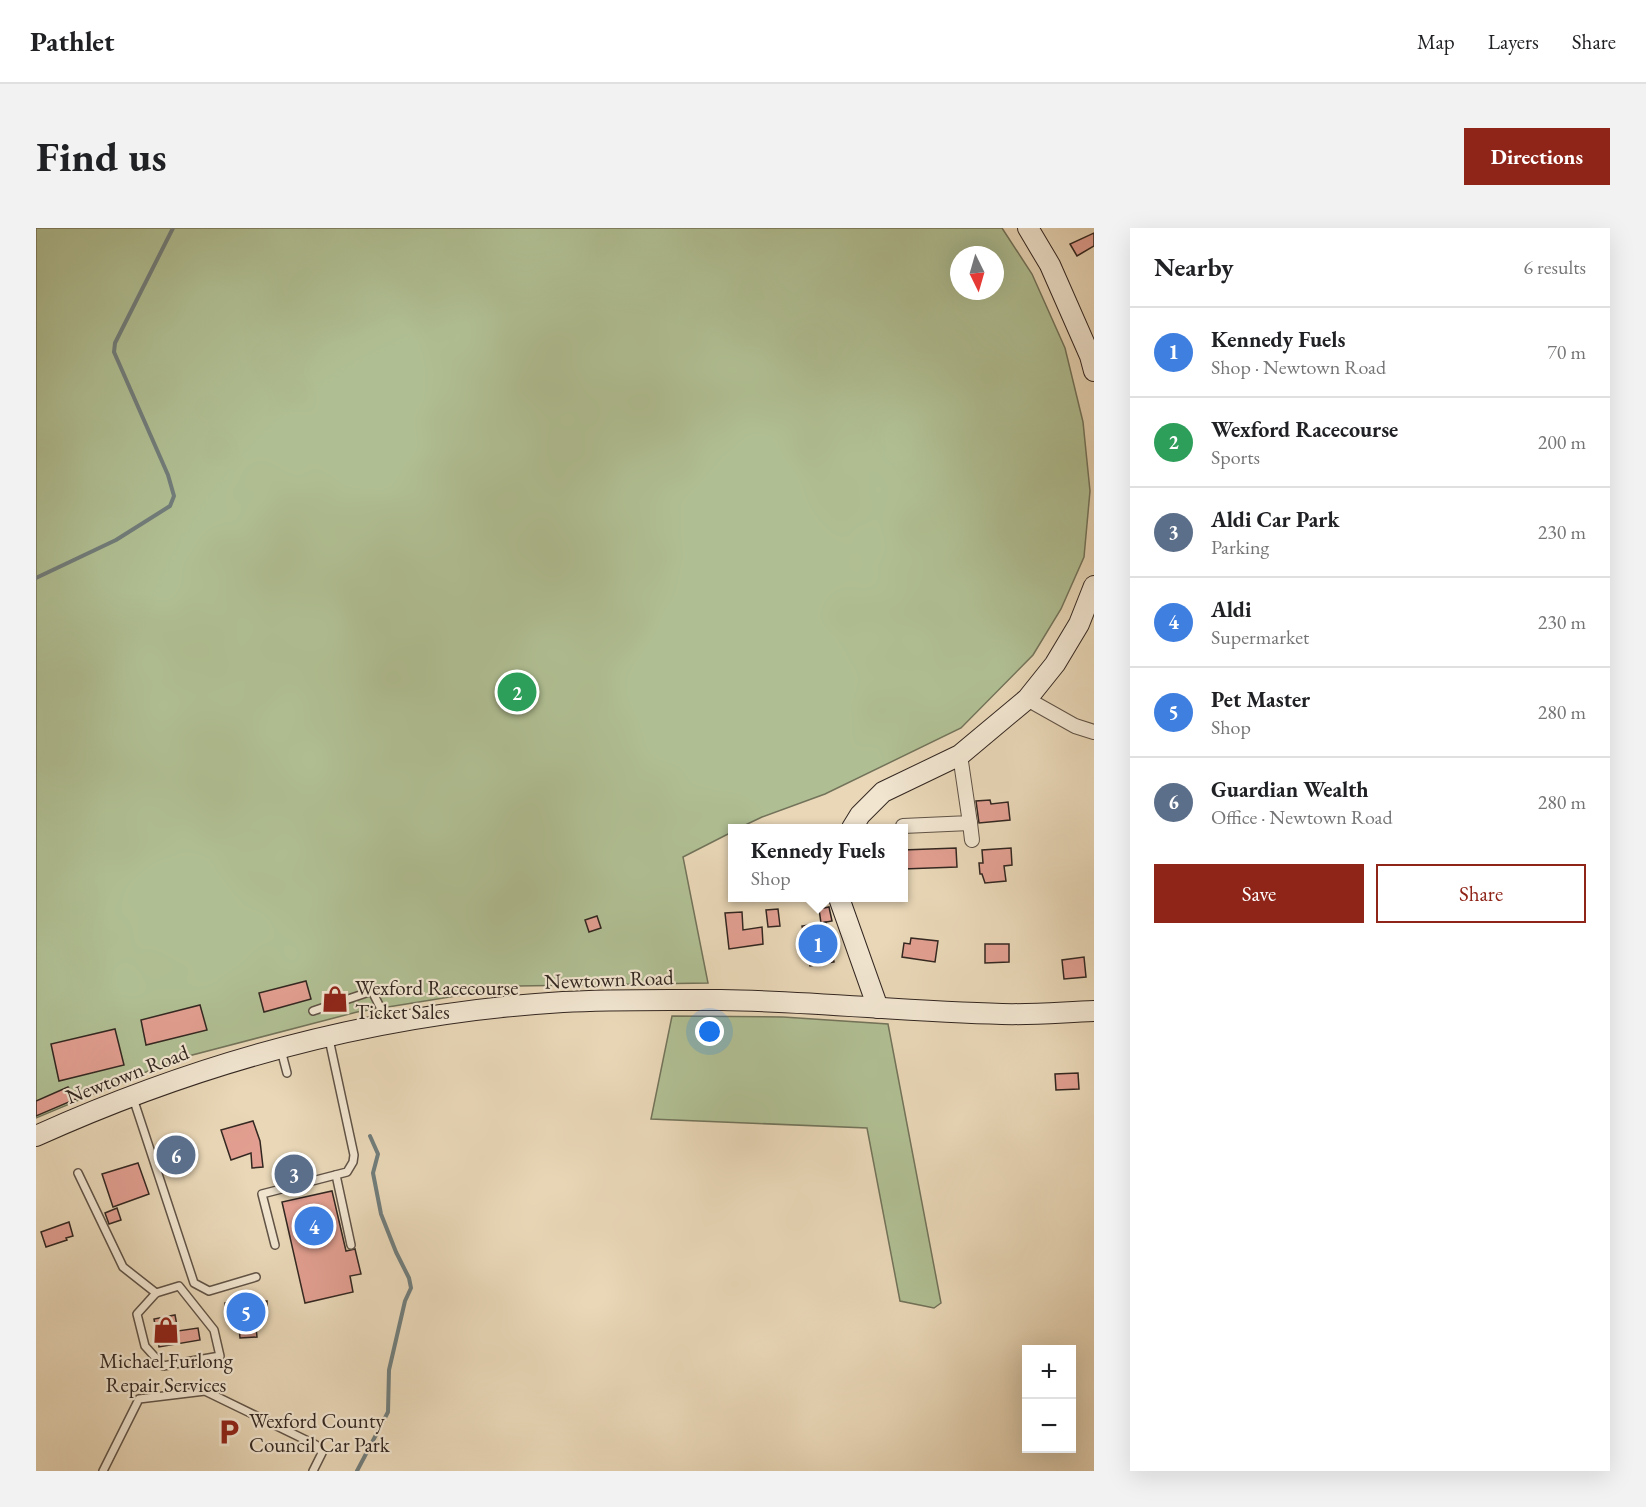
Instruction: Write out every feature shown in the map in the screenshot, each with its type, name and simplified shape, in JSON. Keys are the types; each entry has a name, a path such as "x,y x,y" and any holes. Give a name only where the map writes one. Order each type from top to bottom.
{"main road":[{"path":"1028,228 1050,265 1093,361"},
{"path":"854,824 860,815 883,792 960,755 1027,699 1054,664 1079,624 1094,586"},
{"path":"841,902 878,1008"},
{"name":"Newtown Road","path":"36,1136 132,1096 240,1058 329,1036 457,1013 562,1002 723,1000 1005,1014 1094,1011"}],"street":[{"path":"1027,699 1075,726 1094,732"},
{"path":"960,755 972,840"},
{"path":"908,826 970,823"}],"lane":[{"path":"314,1011 372,991 389,1025"},
{"path":"274,1245 262,1194 347,1172 353,1162 354,1155 329,1036"},
{"path":"281,1047 287,1073"},
{"path":"132,1096 194,1283 209,1291 256,1277"},
{"path":"78,1173 123,1267 156,1293"},
{"path":"336,1175 351,1245"},
{"path":"179,1286 214,1330 220,1356 163,1366 145,1346 137,1314 156,1293 179,1286"},
{"path":"103,1471 139,1399 205,1391 316,1444 322,1453 313,1471"}],"green space":[{"path":"36,228 1002,228 1032,274 1065,348 1083,422 1090,491 1084,557 1061,609 1033,655 961,728 825,794 747,824 728,824 728,834 683,857 708,983 518,986 357,1012 177,1059 36,1118"},
{"path":"672,1016 783,1017 888,1024 941,1303 934,1308 900,1301 867,1128 651,1119"}],"building":[{"path":"1094,233 1094,246 1077,256 1070,244"},
{"path":"990,800 991,804 1008,802 1010,820 979,823 976,801"},
{"path":"956,848 957,867 908,869 908,850"},
{"path":"1011,848 1012,865 1004,866 1006,881 985,883 980,874 979,863 983,863 982,850"},
{"path":"829,907 832,921 821,923 819,909"},
{"path":"778,909 780,926 768,927 766,910"},
{"path":"742,912 743,930 762,927 763,944 729,949 725,913"},
{"path":"597,916 601,928 589,932 585,920"},
{"path":"826,922 834,962 810,966 802,926"},
{"path":"911,938 938,941 935,962 902,957 904,943 910,944"},
{"path":"985,944 1009,944 1009,962 985,963"},
{"path":"1084,957 1086,977 1064,979 1062,960"},
{"path":"306,981 311,999 264,1012 259,993"},
{"path":"200,1005 207,1030 146,1045 141,1020"},
{"path":"115,1029 124,1065 59,1081 51,1044"},
{"path":"1078,1073 1079,1089 1056,1090 1055,1074"},
{"path":"68,1087 76,1099 36,1116 36,1101"},
{"path":"253,1121 260,1141 263,1167 252,1168 251,1153 231,1160 221,1130"},
{"path":"191,1143 196,1155 172,1164 168,1152"},
{"path":"138,1163 149,1194 113,1207 102,1174"},
{"path":"332,1191 346,1251 355,1249 361,1274 350,1276 353,1292 305,1303 282,1202"},
{"path":"117,1208 121,1220 109,1224 105,1213"},
{"path":"69,1222 73,1236 46,1247 41,1232"},
{"path":"267,1301 267,1316 255,1317 257,1337 240,1338 238,1318 226,1318 225,1303"},
{"path":"175,1315 178,1331 198,1328 200,1340 159,1347 154,1319"}],"waterway":[{"path":"36,578 116,540 170,506 174,496 168,475 114,352 115,343 173,228"},
{"path":"357,1471 388,1412 389,1370 405,1301 411,1288 409,1278 381,1214 373,1173 378,1154 370,1136"}],"place":[{"name":"Wexford Racecourse","path":"517,692"},
{"name":"Kennedy Fuels","path":"818,944"},
{"name":"Wexford Racecourse Ticket Sales","path":"335,999"},
{"name":"Guardian Wealth","path":"176,1155"},
{"name":"Aldi Car Park","path":"294,1174"},
{"name":"Aldi","path":"314,1226"},
{"name":"Pet Master","path":"246,1312"},
{"name":"Michael Furlong Repair Services","path":"166,1330"},
{"name":"Wexford County Council Car Park","path":"229,1432"}]}
